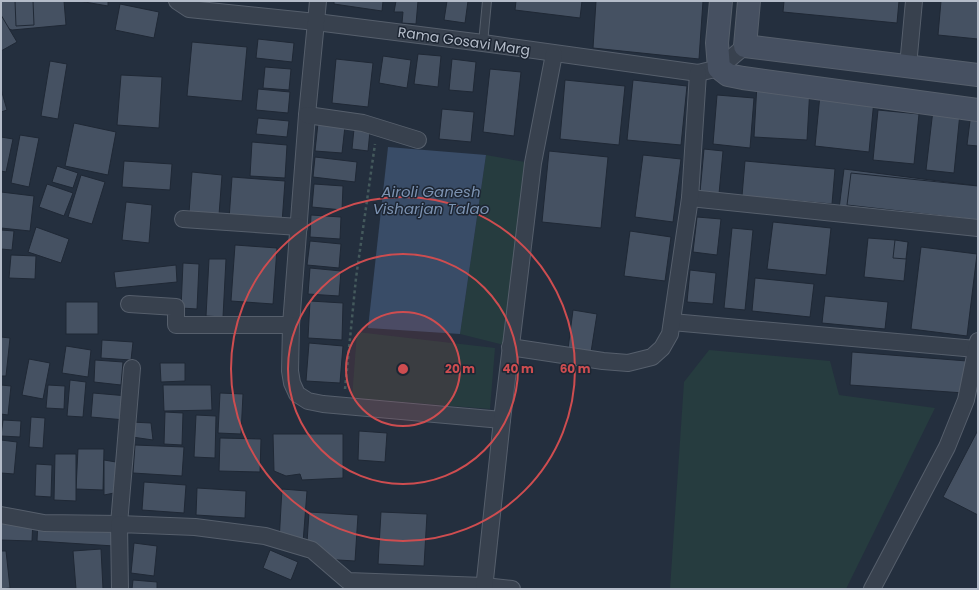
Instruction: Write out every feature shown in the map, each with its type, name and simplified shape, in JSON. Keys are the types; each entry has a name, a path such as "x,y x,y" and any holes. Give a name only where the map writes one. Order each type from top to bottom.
{"street":[{"name":"Rama Gosavi Marg","path":"177,1 189,9 316,22 483,43 698,73 719,68 745,46"},
{"path":"318,1 307,115 292,325 290,371 292,383 298,394 308,401 344,406 502,420"},
{"path":"721,1 717,43 719,68 728,75 978,110"},
{"path":"750,1 745,46 978,75"},
{"path":"908,66 914,1"},
{"path":"484,588 510,347 533,163 554,54"},
{"path":"510,347 628,363 652,357 662,348 670,334 690,198 698,73"},
{"path":"307,115 363,123 418,140"},
{"path":"690,198 978,228"},
{"path":"183,219 299,227"},
{"path":"129,304 176,307 176,325 292,325"},
{"path":"672,322 977,345 966,400 947,447 872,589"},
{"path":"120,589 119,524 132,368"},
{"path":"1,515 44,523 195,527 265,536 312,550 348,585 512,589"}],"lane":[{"path":"483,43 488,1"}],"path":[{"path":"344,406 356,278 378,128"}],"green space":[{"path":"486,155 531,163 508,346 460,334"},
{"path":"357,332 495,348 490,409 352,398"},
{"path":"709,350 830,361 839,395 935,408 846,589 670,589 684,382"}],"water":[{"name":"Airoli Ganesh Visharjan Talao","path":"388,147 486,155 460,334 368,328"}],"building":[{"path":"1,1 64,1 66,25 12,30 1,26"},
{"path":"15,1 33,1 34,25 16,26"},
{"path":"79,1 108,1 108,6"},
{"path":"334,1 383,1 382,11 334,4"},
{"path":"396,1 418,1 416,24 402,23 403,12 394,12"},
{"path":"447,1 468,1 465,23 444,20"},
{"path":"516,1 582,1 580,18 515,10"},
{"path":"596,1 703,1 699,59 593,48"},
{"path":"784,1 899,1 897,23 783,12"},
{"path":"941,1 978,1 978,39 938,35"},
{"path":"120,4 159,12 154,38 115,30"},
{"path":"1,15 17,42 1,51"},
{"path":"258,39 294,43 292,62 256,58"},
{"path":"192,42 247,47 242,101 187,96"},
{"path":"418,54 441,56 438,87 414,84"},
{"path":"383,56 411,60 407,88 379,83"},
{"path":"336,59 373,63 368,107 332,103"},
{"path":"452,59 476,62 473,92 449,90"},
{"path":"50,61 67,64 58,119 41,116"},
{"path":"265,67 291,69 289,90 263,88"},
{"path":"490,69 521,72 514,136 483,132"},
{"path":"121,75 162,77 159,128 117,125"},
{"path":"565,80 625,86 619,145 560,139"},
{"path":"633,80 687,86 681,145 627,140"},
{"path":"757,84 810,87 807,140 754,137"},
{"path":"1,89 7,110 1,112"},
{"path":"258,89 290,92 288,113 256,110"},
{"path":"717,95 754,98 750,148 713,144"},
{"path":"820,95 874,100 869,152 815,146"},
{"path":"442,109 474,112 471,142 439,139"},
{"path":"878,110 919,114 914,164 873,160"},
{"path":"933,110 960,113 954,173 926,170"},
{"path":"971,113 978,114 978,146 967,145"},
{"path":"258,118 289,121 287,137 256,134"},
{"path":"74,123 116,132 108,175 65,166"},
{"path":"318,123 345,126 342,153 315,151"},
{"path":"354,129 370,131 368,151 352,149"},
{"path":"20,135 39,138 29,187 11,183"},
{"path":"1,137 13,139 6,172 1,171"},
{"path":"252,142 287,145 285,178 250,176"},
{"path":"704,149 723,151 719,194 700,192"},
{"path":"549,151 608,157 601,228 542,222"},
{"path":"643,155 681,159 673,222 635,217"},
{"path":"315,157 357,162 355,182 313,177"},
{"path":"124,161 172,164 170,190 122,187"},
{"path":"745,161 835,169 832,204 742,196"},
{"path":"57,166 78,173 73,188 52,182"},
{"path":"844,169 978,186 978,223 839,209"},
{"path":"192,172 222,175 219,215 189,213"},
{"path":"851,173 978,186 978,220 847,205"},
{"path":"81,175 105,182 92,224 68,217"},
{"path":"232,177 285,181 282,223 229,219"},
{"path":"47,184 73,193 64,216 39,207"},
{"path":"314,184 343,186 342,210 312,207"},
{"path":"1,192 34,196 30,231 1,228"},
{"path":"126,202 152,205 149,243 122,240"},
{"path":"311,215 341,217 340,239 310,237"},
{"path":"697,217 721,219 717,255 693,252"},
{"path":"773,222 831,228 826,275 767,269"},
{"path":"36,227 69,239 61,263 28,252"},
{"path":"732,228 753,230 745,310 724,308"},
{"path":"1,230 14,231 12,250 1,249"},
{"path":"630,231 671,237 665,281 624,276"},
{"path":"868,238 908,242 904,281 864,277"},
{"path":"895,240 908,242 906,259 893,258"},
{"path":"310,241 341,244 339,268 307,265"},
{"path":"235,245 277,248 273,304 231,301"},
{"path":"921,247 977,254 967,336 911,329"},
{"path":"11,255 36,256 35,279 9,278"},
{"path":"209,259 226,259 223,317 206,316"},
{"path":"183,263 199,264 197,309 181,308"},
{"path":"176,265 177,282 116,288 114,272"},
{"path":"310,268 341,271 339,296 308,294"},
{"path":"690,270 716,273 713,304 687,302"},
{"path":"755,278 814,284 810,317 752,311"},
{"path":"825,296 888,302 885,329 822,323"},
{"path":"310,301 343,303 342,340 308,338"},
{"path":"66,302 98,302 98,334 66,334"},
{"path":"573,310 597,314 591,352 568,349"},
{"path":"1,337 10,338 6,376 1,376"},
{"path":"102,340 133,342 131,360 101,358"},
{"path":"309,343 343,346 340,383 306,381"},
{"path":"66,346 91,350 88,377 62,373"},
{"path":"852,352 967,361 964,393 850,385"},
{"path":"29,359 50,363 43,399 22,395"},
{"path":"95,360 123,362 121,385 94,382"},
{"path":"160,363 185,363 185,381 161,382"},
{"path":"70,380 86,382 83,417 67,416"},
{"path":"1,385 11,386 8,415 1,414"},
{"path":"48,385 65,386 64,409 46,408"},
{"path":"163,385 211,385 212,410 164,411"},
{"path":"93,393 128,396 125,420 91,417"},
{"path":"220,393 243,394 241,434 218,433"},
{"path":"165,412 183,413 182,445 164,444"},
{"path":"196,415 216,416 215,458 194,457"},
{"path":"31,417 45,418 43,448 29,447"},
{"path":"3,420 21,421 20,437 1,436"},
{"path":"131,422 151,423 153,440 132,437"},
{"path":"978,430 978,515 943,497"},
{"path":"359,431 387,433 385,462 358,460"},
{"path":"273,434 343,434 343,478 302,480 300,474 286,476 274,471"},
{"path":"220,438 261,439 260,472 219,471"},
{"path":"1,440 17,442 14,474 1,473"},
{"path":"135,445 184,447 182,476 133,473"},
{"path":"78,449 104,449 103,490 76,489"},
{"path":"55,454 76,454 76,501 54,500"},
{"path":"104,460 122,463 119,492 104,495"},
{"path":"36,464 52,465 51,497 35,496"},
{"path":"144,482 186,485 184,513 142,510"},
{"path":"197,488 246,491 245,518 196,515"},
{"path":"282,489 307,491 303,543 279,542"},
{"path":"309,512 358,515 355,561 306,558"},
{"path":"381,512 427,514 424,566 378,564"},
{"path":"1,516 33,518 32,541 1,540"},
{"path":"38,520 115,525 114,546 37,541"},
{"path":"134,543 157,546 154,576 131,573"},
{"path":"101,549 103,589 76,589 73,551"},
{"path":"270,550 298,562 291,580 263,568"},
{"path":"1,551 6,551 10,588 1,589"},
{"path":"133,580 157,582 157,589 132,589"}]}
